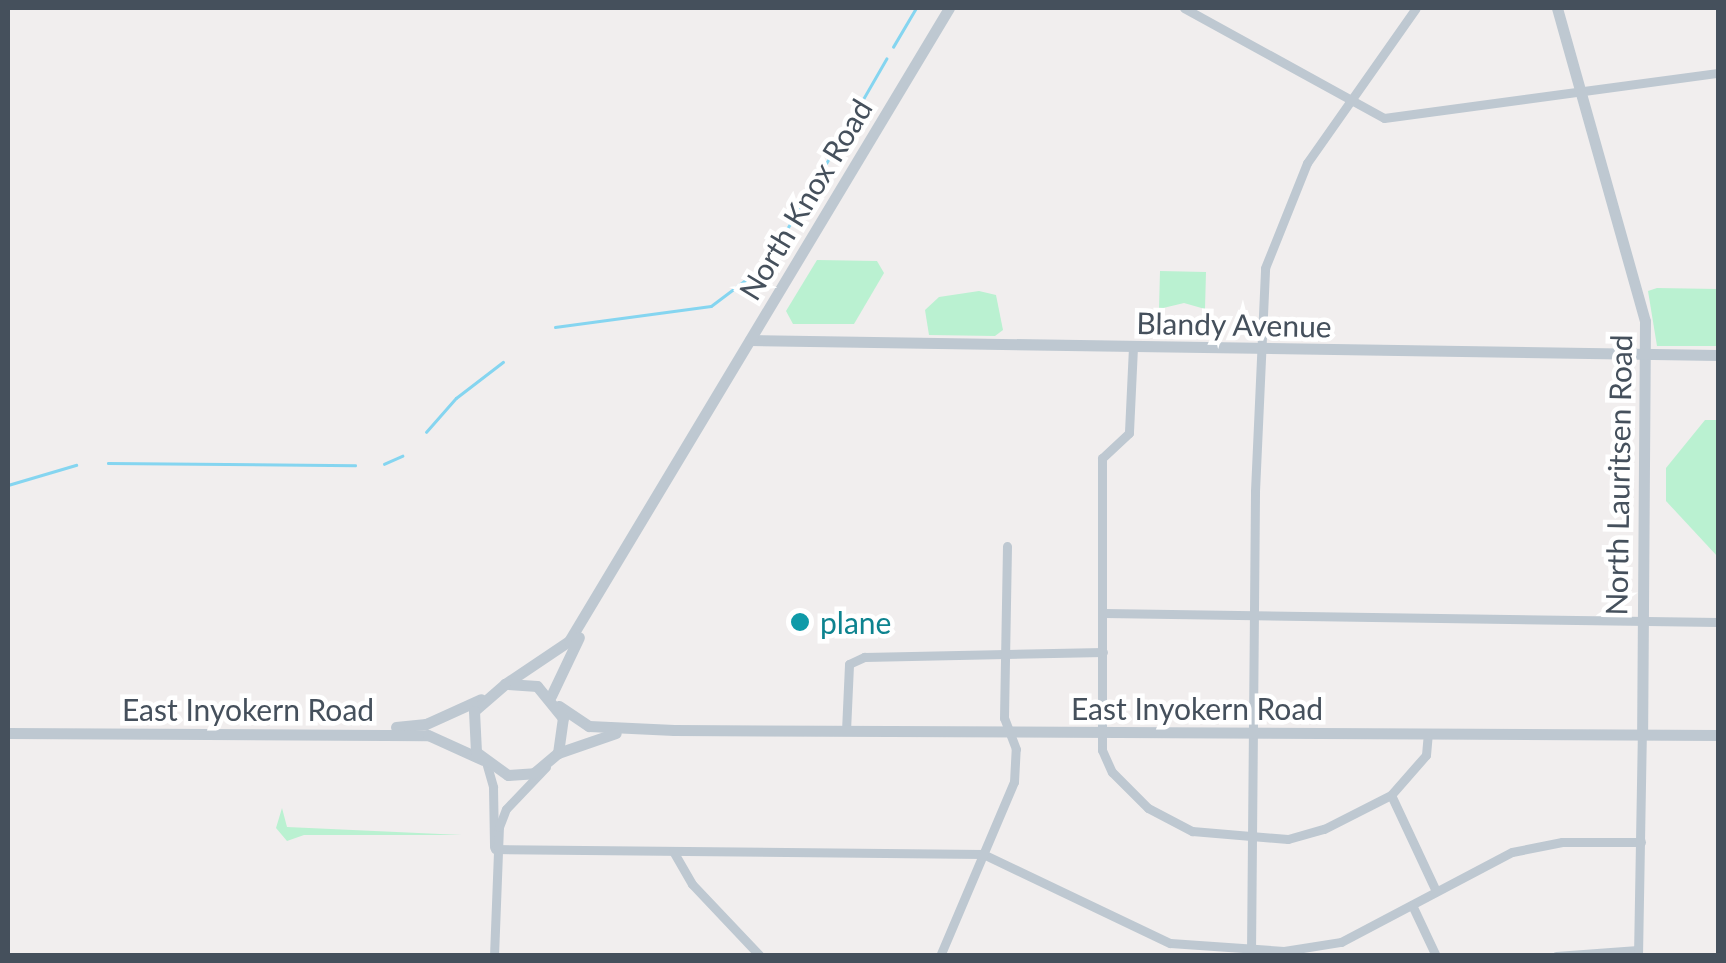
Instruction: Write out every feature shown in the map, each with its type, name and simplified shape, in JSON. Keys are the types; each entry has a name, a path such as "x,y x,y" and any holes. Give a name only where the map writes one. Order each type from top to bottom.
{"street":[{"name":"North Knox Road","path":"505,684 568,640 949,8"},
{"path":"1184,8 1348,104 1366,113 1400,118 1718,73"},
{"path":"1251,953 1258,349 1265,268 1281,214 1348,104 1416,8"},
{"name":"North Lauritsen Road","path":"1557,8 1640,292 1645,354 1638,953"},
{"path":"1366,113 1360,98 1367,78"},
{"name":"Blandy Avenue","path":"750,340 1718,355"},
{"path":"1133,348 1129,433 1102,458 1103,732 1112,772 1148,808 1192,831 1254,840 1324,829 1391,795 1426,755 1428,734"},
{"name":"North Knox Road","path":"555,701 705,416"},
{"path":"940,956 1014,782 1018,758 1008,733 1007,546"},
{"path":"1104,613 1718,622"},
{"path":"846,732 849,664 864,657 1005,651 1103,652"},
{"path":"494,956 495,849 484,761 470,725 481,700 505,684 537,686 555,701 565,730 558,753 506,809 495,849"},
{"name":"East Inyokern Road","path":"8,726 409,727 481,700"},
{"name":"East Inyokern Road","path":"555,701 589,726 674,730 1718,735"},
{"name":"East Inyokern Road","path":"558,753 597,736 674,730"},
{"name":"East Inyokern Road","path":"8,734 428,735 484,761"},
{"path":"484,761 508,775 546,767"},
{"path":"1391,795 1436,890"},
{"path":"495,849 983,854 1170,943 1251,953 1341,942 1436,890 1536,845 1641,842"},
{"path":"673,851 692,884 760,956"},
{"path":"1412,905 1436,956"},
{"path":"1556,956 1638,953"}],"green space":[{"path":"817,260 877,261 884,273 854,324 793,324 786,311"},
{"path":"1160,271 1206,272 1205,309 1184,303 1159,309"},
{"path":"1718,289 1718,346 1657,346 1648,291"},
{"path":"979,291 996,295 1003,330 995,336 929,335 925,310 939,297"},
{"path":"1705,420 1718,420 1718,557 1666,501 1666,468"},
{"path":"282,808 287,827 462,835 304,835 287,841 276,828"}],"waterway":[{"path":"893,47 916,8"},
{"path":"820,174 886,59"},
{"path":"555,327 711,306 764,266 803,203"},
{"path":"426,432 456,398 503,362"},
{"path":"384,464 402,456"},
{"path":"108,463 355,465"},
{"path":"8,485 76,465"}],"place":[{"name":"plane","path":"800,622"}]}
